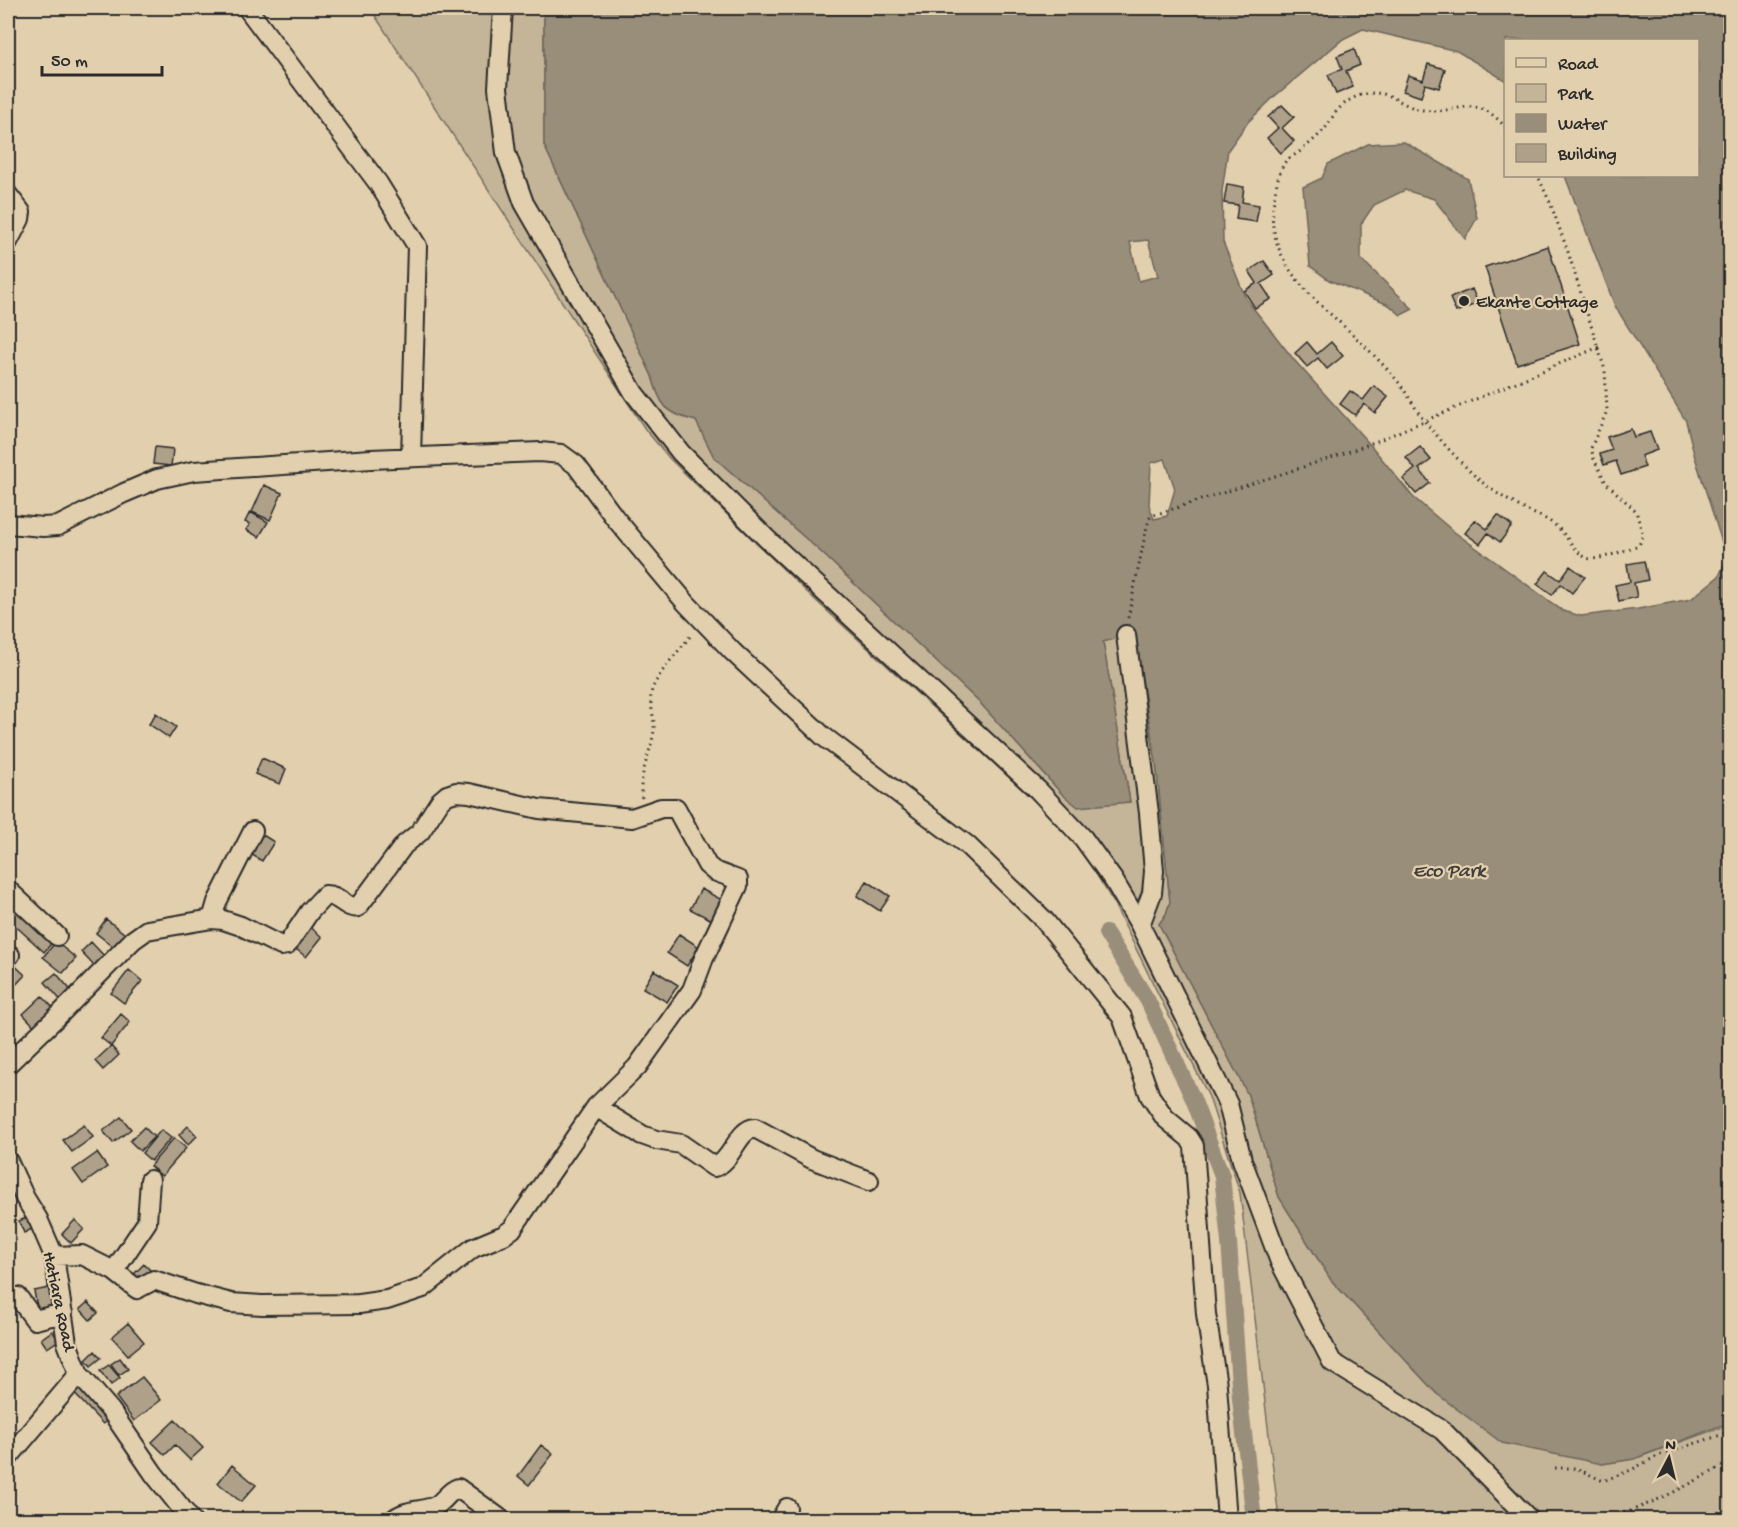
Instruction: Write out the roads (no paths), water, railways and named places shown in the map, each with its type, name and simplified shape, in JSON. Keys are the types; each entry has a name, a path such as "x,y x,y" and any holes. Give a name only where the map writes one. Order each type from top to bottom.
{"street":[{"path":"247,8 392,202 417,246 411,457"},
{"path":"503,8 498,88 506,153 524,203 634,393 681,453 767,539 1038,790 1083,838 1114,881 1140,925 1228,1104 1242,1160 1280,1262 1332,1362 1442,1430 1530,1520"},
{"path":"8,195 21,212 8,242"},
{"path":"8,524 58,526 157,479 194,471 411,457 540,452 561,454 576,465 615,519 702,620 733,652 823,736 980,856 1044,920 1122,1017 1150,1096 1165,1118 1190,1138 1194,1146 1206,1314 1216,1385 1227,1520"},
{"path":"1126,635 1148,803 1154,871 1152,893 1140,925"},
{"path":"8,1064 133,940 147,930 212,919 241,926 275,944 287,945 310,911 325,895 334,896 354,909 358,907 404,845 420,832 440,801 456,792 539,809 632,818 661,808 676,808 707,865 714,871 735,878 739,883 704,958 692,990 637,1067 596,1107 512,1229 504,1235 473,1248 423,1288 387,1300 359,1304 231,1303 154,1280 137,1289 114,1271 80,1254 54,1257"},
{"path":"212,919 217,902 253,831"},
{"path":"8,890 57,936"},
{"path":"596,1107 648,1138 681,1144 714,1167 722,1165 746,1131 754,1128 812,1159 869,1181"},
{"name":"Hatiara Road","path":"8,1161 54,1257 67,1342 79,1374 111,1411 154,1474 191,1520"},
{"path":"114,1271 147,1222 150,1180"},
{"path":"8,1296 18,1297 35,1320 63,1313"},
{"path":"8,1458 79,1374"},
{"path":"393,1520 405,1512 437,1505 458,1488 502,1520"}],"water":[{"name":"Eco Park","path":"544,8 1730,8 1730,1422 1634,1459 1602,1464 1502,1443 1437,1394 1331,1280 1279,1197 1248,1095 1159,924 1170,902 1156,762 1134,633 1103,642 1130,802 1078,807 1063,795 981,704 821,552 714,457 696,421 677,415 661,401 652,376 544,145","holes":["1363,29 1457,51 1504,80 1504,39 1699,39 1699,177 1565,177 1615,306 1686,421 1727,558 1719,576 1691,599 1581,616 1563,611 1453,531 1413,497 1373,448 1295,361 1246,299 1223,242 1222,191 1228,150 1248,122 1275,96 1343,39","1148,240 1158,276 1139,281 1130,242","1165,459 1175,489 1167,516 1154,519 1149,505 1151,463"]},
{"path":"1404,142 1468,179 1477,218 1465,239 1434,199 1405,190 1374,205 1361,224 1361,259 1413,309 1401,315 1389,305 1329,280 1310,266 1303,187 1322,178 1328,164 1368,144"}],"waterway":[{"path":"1106,933 1148,1001 1194,1101 1222,1176 1240,1399 1254,1520"}],"place":[{"name":"Ekante Cottage","path":"1464,301"}]}
